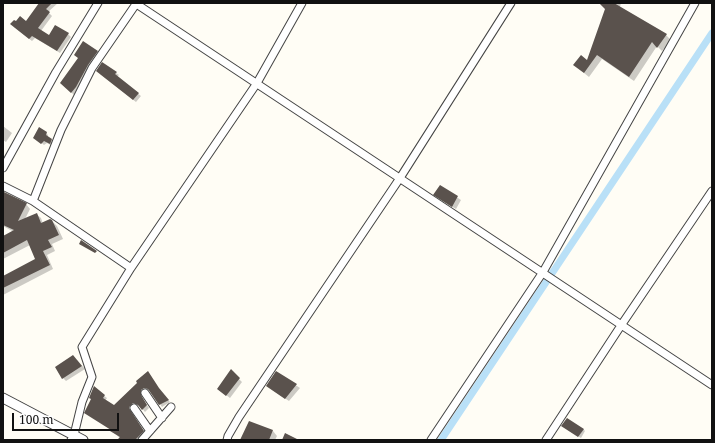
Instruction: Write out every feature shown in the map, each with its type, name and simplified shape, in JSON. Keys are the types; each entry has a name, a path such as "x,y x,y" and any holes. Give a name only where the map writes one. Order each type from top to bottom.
{"street":[{"path":"3,168 56,72 98,3"},
{"path":"73,438 82,402 92,377 82,347 131,268 257,83 302,3"},
{"path":"228,440 228,436 239,417 400,178 511,3"},
{"path":"431,440 543,272 695,3"},
{"path":"33,200 61,130 92,68 138,4 712,385"},
{"path":"3,186 33,200 131,268"},
{"path":"546,440 712,191"},
{"path":"145,393 162,418"},
{"path":"3,398 73,438 83,440"},
{"path":"142,440 171,407"},
{"path":"134,408 150,431"}],"building":[{"path":"39,3 52,3 46,9 50,12 38,28 49,35 55,25 69,33 57,51 32,36 29,39 10,24 14,20 16,21 20,16 26,21"},
{"path":"599,3 614,3 667,34 657,48 652,42 629,77 597,55 584,73 573,65 581,55 587,60 605,9"},
{"path":"83,41 98,51 71,93 60,83 78,58 74,55"},
{"path":"102,62 117,72 115,74 139,93 133,100 96,71"},
{"path":"39,127 47,132 46,135 52,139 50,144 44,141 41,144 33,138"},
{"path":"440,185 458,196 452,207 433,195"},
{"path":"4,192 27,203 18,221 37,213 41,223 50,219 52,220 59,235 48,240 52,247 43,251 50,265 3,288 3,276 35,259 27,240 3,253 3,236 14,230 3,225"},
{"path":"81,240 97,251 95,253 79,244"},
{"path":"73,355 82,366 62,379 55,367"},
{"path":"231,369 240,378 226,396 217,389"},
{"path":"148,371 169,400 159,405 148,389 144,388 141,390 141,395 147,405 142,410 138,405 133,403 129,408 144,431 135,440 117,440 120,437 84,413 91,399 89,398 94,386 105,395 103,398 114,405 137,383 136,381"},
{"path":"276,371 297,384 285,399 266,386"},
{"path":"567,418 584,429 578,437 561,426"},
{"path":"249,421 273,430 269,440 240,440"},
{"path":"285,433 299,440 282,440"}],"waterway":[{"path":"441,440 712,33"}]}
